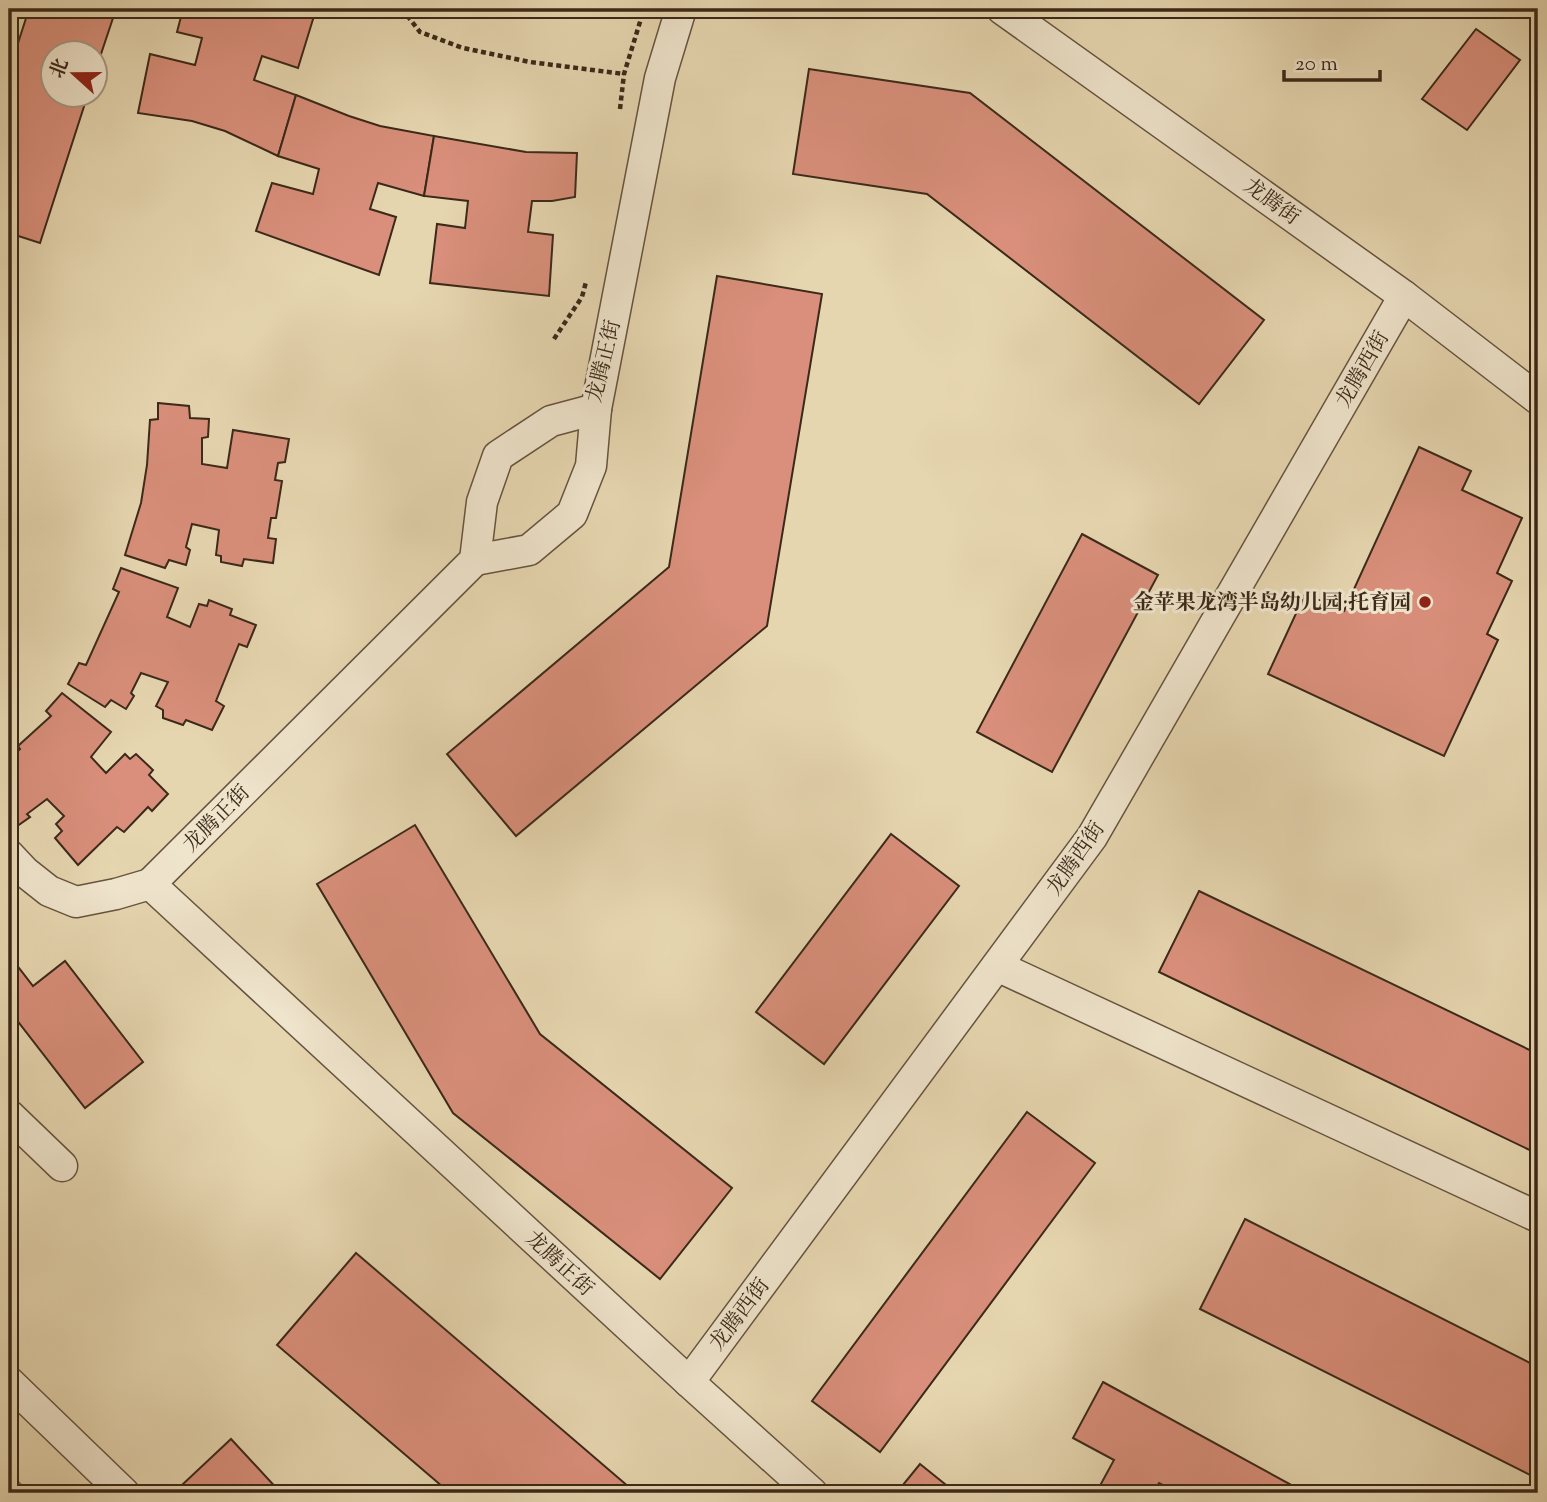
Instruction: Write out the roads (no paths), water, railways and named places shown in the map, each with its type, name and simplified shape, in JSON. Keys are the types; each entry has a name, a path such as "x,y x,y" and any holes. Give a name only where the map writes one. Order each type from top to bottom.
{"street":[{"name":"龙腾正街","path":"681,9 660,78 596,409 551,421 498,457 482,502 475,559 150,884 812,1493"},
{"name":"龙腾街","path":"1002,9 1404,296 1538,400"},
{"name":"龙腾西街","path":"689,1382 1092,837 1404,296"},
{"path":"475,559 529,550 572,514 591,466 596,409"},
{"path":"9,855 49,891 76,902 150,884"},
{"path":"997,966 1538,1217"},
{"path":"9,1115 62,1166"},
{"path":"9,1382 124,1493"}],"water":[{"path":"9,1472 29,1493 9,1493"}],"place":[{"name":"金苹果龙湾半岛幼儿园·托育园","path":"1425,602"}]}
